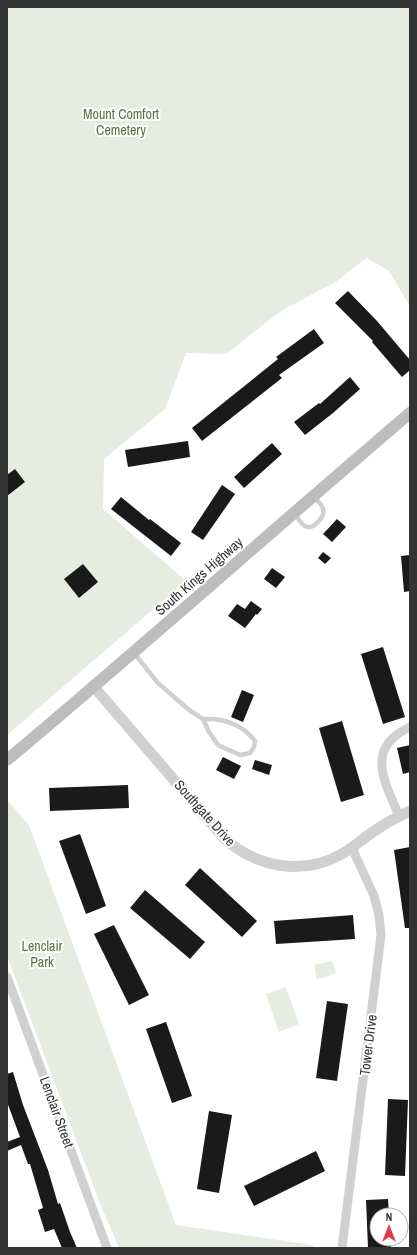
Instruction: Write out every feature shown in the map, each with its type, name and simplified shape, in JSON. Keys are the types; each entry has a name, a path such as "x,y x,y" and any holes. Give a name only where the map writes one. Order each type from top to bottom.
{"main road":[{"name":"South Kings Highway","path":"7,760 134,653 410,413"}],"street":[{"name":"Southgate Drive","path":"94,687 224,838 243,852 261,862 302,867 329,860 352,848 372,832 410,811"},
{"path":"399,816 384,779 382,757 384,750 390,742 410,727"},
{"name":"Tower Drive","path":"342,1248 381,935 379,915 374,896 352,848"},
{"name":"Lenclair Street","path":"7,977 107,1248"}],"lane":[{"path":"294,513 304,526 308,527 312,526 321,518 323,514 323,507 313,496"},
{"path":"134,653 158,683 189,710 203,719 209,732 218,745 240,755 250,753 254,747 255,741 249,733 239,726 228,721 214,718 203,719"}],"green space":[{"name":"Mount Comfort Cemetery","path":"7,7 410,7 410,306 388,270 366,258 337,281 281,311 226,354 186,353 165,409 104,459 103,509 186,581 7,735"},
{"name":"Lenclair Park","path":"7,800 29,825 176,1225 313,1245 313,1248 119,1248 101,1206 7,956"},
{"path":"332,961 336,973 317,980 314,965"},
{"path":"286,987 299,1024 279,1032 266,994"}],"building":[{"path":"348,291 377,321 410,360 410,370 402,377 372,342 373,341 335,303"},
{"path":"314,329 324,343 279,375 282,378 202,441 192,428 278,359 276,357"},
{"path":"350,377 360,389 305,435 294,422 319,403 320,404"},
{"path":"188,441 190,457 128,467 125,450"},
{"path":"272,443 282,454 244,488 234,477"},
{"path":"15,469 25,482 7,496 7,475"},
{"path":"222,485 235,494 203,540 191,532"},
{"path":"121,497 149,520 150,519 181,543 171,556 111,509"},
{"path":"337,519 346,527 332,542 323,534"},
{"path":"323,552 331,558 325,564 318,558"},
{"path":"410,555 410,591 404,592 401,556"},
{"path":"83,564 98,582 79,598 64,579"},
{"path":"272,568 285,577 276,588 264,579"},
{"path":"251,601 262,609 245,628 228,616 237,604 245,609"},
{"path":"383,647 405,717 383,724 361,654"},
{"path":"242,690 254,695 243,722 231,717"},
{"path":"342,721 364,795 341,802 319,728"},
{"path":"410,745 410,772 403,774 397,748"},
{"path":"223,757 241,766 234,779 216,770"},
{"path":"255,760 272,765 269,775 252,769"},
{"path":"128,785 129,808 50,811 49,788"},
{"path":"80,834 106,906 86,914 59,841"},
{"path":"410,847 410,928 405,928 394,850"},
{"path":"200,868 257,921 242,937 185,885"},
{"path":"145,890 205,942 190,959 130,908"},
{"path":"353,915 355,939 276,944 274,921"},
{"path":"114,925 149,995 129,1005 94,934"},
{"path":"327,1001 348,1004 337,1081 316,1078"},
{"path":"166,1022 192,1096 172,1103 146,1029"},
{"path":"13,1072 23,1105 48,1170 58,1204 60,1203 77,1248 62,1248 54,1229 45,1232 38,1210 43,1208 30,1164 28,1164 21,1145 7,1151 7,1142 20,1137 7,1102 7,1074"},
{"path":"388,1099 408,1100 405,1176 385,1175"},
{"path":"209,1111 232,1115 219,1193 197,1189"},
{"path":"316,1151 325,1171 254,1206 244,1186"},
{"path":"388,1199 388,1207 369,1207 369,1247 391,1248 368,1248 366,1200"}]}
